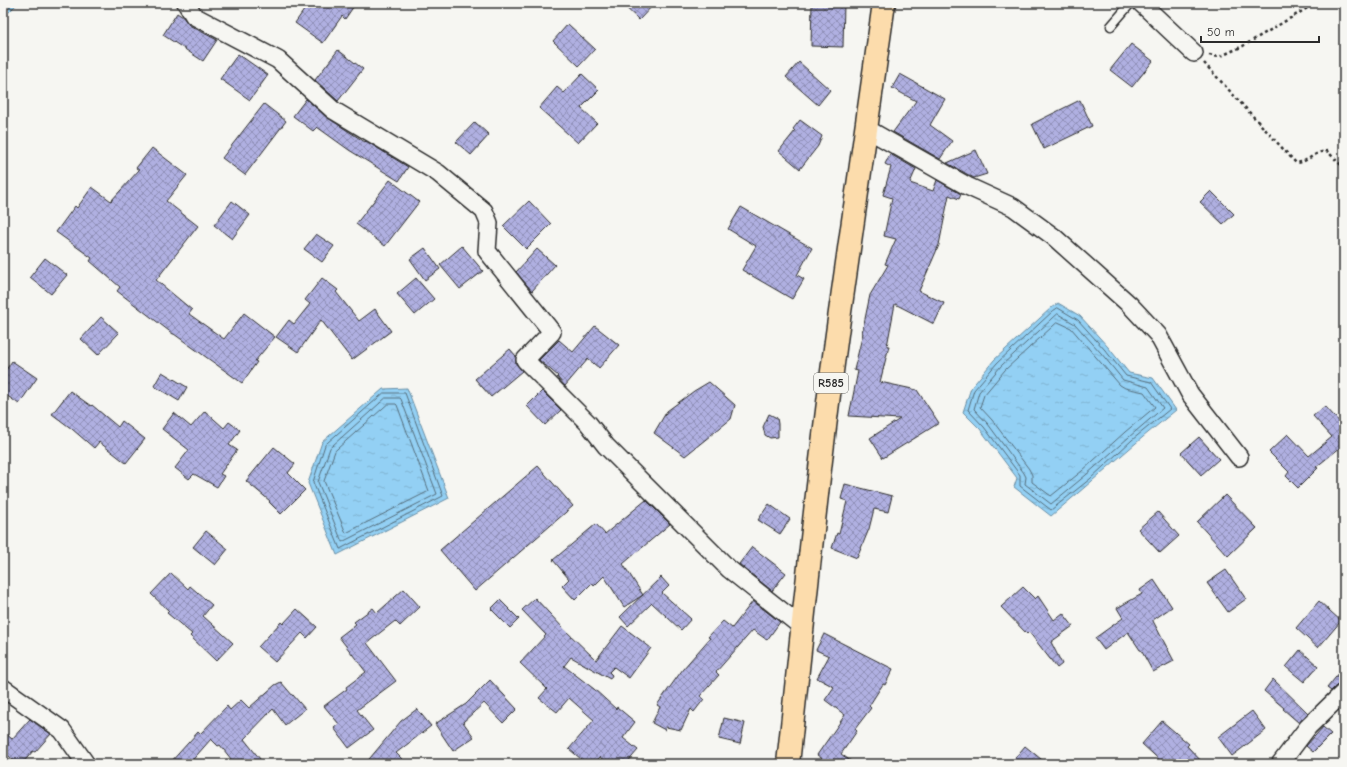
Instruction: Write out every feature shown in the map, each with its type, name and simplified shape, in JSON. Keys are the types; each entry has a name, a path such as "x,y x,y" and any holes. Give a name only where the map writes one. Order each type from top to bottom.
{"main road":[{"name":"R585","path":"790,763 802,627 840,313 884,3"}],"street":[{"path":"186,3 194,16 278,60 333,110 438,173 484,210 489,223 487,252 552,332 525,360 588,423 606,446 729,569 802,627"},
{"path":"1141,3 1194,53"},
{"path":"867,129 967,186 1013,207 1054,237 1130,305 1158,335 1190,394 1239,456"},
{"path":"3,688 62,730 86,764"},
{"path":"1280,764 1308,727 1344,692"}],"lane":[{"path":"1110,26 1131,3"}],"path":[{"path":"1194,53 1219,57 1243,46 1316,3"},
{"path":"1194,53 1296,163 1304,162 1318,152 1327,151 1344,168"}],"water":[{"path":"3,3 18,3 3,18"},
{"path":"1058,303 1080,316 1129,373 1153,378 1176,410 1051,516 1014,487 1017,478 980,429 963,412 971,388 994,360"},
{"path":"407,388 449,498 337,555 308,483 322,442 383,389"}],"building":[{"path":"309,3 356,3 345,19 342,16 323,43 295,23"},
{"path":"621,3 655,3 639,20"},
{"path":"812,3 844,3 843,47 811,46"},
{"path":"177,13 183,17 189,25 217,40 203,61 163,35"},
{"path":"568,24 595,49 579,66 553,41"},
{"path":"1131,44 1153,61 1132,87 1110,70"},
{"path":"338,50 363,69 338,101 315,80"},
{"path":"238,54 268,75 250,100 220,79"},
{"path":"799,62 830,90 818,105 786,77"},
{"path":"582,74 599,90 581,108 597,123 578,143 539,108 557,87 564,93"},
{"path":"900,74 945,99 930,125 952,141 940,159 893,132 916,101 892,88"},
{"path":"306,99 328,118 408,167 399,181 349,150 317,127 313,131 293,116"},
{"path":"1080,100 1092,126 1044,149 1032,124"},
{"path":"264,104 286,121 245,175 222,158"},
{"path":"800,120 822,136 818,146 800,169 779,151 795,131 793,129"},
{"path":"475,122 489,135 471,155 456,142"},
{"path":"152,148 187,175 166,201 198,226 156,280 192,310 189,314 224,339 244,313 275,337 255,361 257,362 242,383 173,334 117,291 120,287 90,261 92,258 56,232 75,206 77,208 92,187 111,201 139,170 136,168"},
{"path":"976,150 987,174 974,178 947,163"},
{"path":"890,154 916,169 910,183 933,191 937,180 961,194 959,199 949,195 939,245 919,291 944,303 934,324 895,304 887,346 889,346 880,382 917,390 939,423 883,458 870,438 900,419 849,416 858,371 854,370 870,295 888,265 885,264 896,239 884,236 892,198 883,195 891,167 885,164"},
{"path":"390,180 419,202 385,246 356,224"},
{"path":"1211,191 1234,214 1223,224 1200,202"},
{"path":"232,201 250,215 232,239 214,225"},
{"path":"529,201 551,224 526,249 503,226"},
{"path":"741,207 812,248 797,275 804,279 792,299 742,270 756,246 728,229"},
{"path":"316,234 334,246 322,262 304,249"},
{"path":"462,246 483,271 460,289 440,265"},
{"path":"425,248 440,269 425,280 410,259"},
{"path":"537,249 555,265 532,291 516,272"},
{"path":"45,258 67,275 51,294 30,277"},
{"path":"322,278 338,290 336,292 359,321 375,309 391,331 352,360 321,320 298,352 276,337 289,320 294,324 310,304 305,300"},
{"path":"416,278 434,299 415,315 397,294"},
{"path":"101,317 119,333 98,355 81,339"},
{"path":"595,326 619,345 599,368 588,359 565,386 557,377 558,376 539,360 559,340 573,352"},
{"path":"510,349 516,356 516,363 522,371 491,397 475,379"},
{"path":"12,361 37,378 19,404 3,393 3,374"},
{"path":"162,372 187,387 179,401 154,386"},
{"path":"709,382 735,405 731,419 685,456 654,433 667,411"},
{"path":"70,391 91,406 92,405 118,427 122,421 145,439 126,463 99,442 94,448 52,414"},
{"path":"542,391 561,410 545,425 527,406"},
{"path":"1325,406 1344,427 1344,451 1341,447 1316,467 1318,468 1298,488 1286,476 1289,472 1269,452 1288,434 1309,456 1332,437 1313,416"},
{"path":"205,411 224,428 229,422 240,430 229,445 237,450 220,474 224,476 217,487 194,474 189,479 175,468 189,450 162,429 174,413 191,427"},
{"path":"769,414 777,418 778,437 770,438 765,435 763,427"},
{"path":"1199,437 1219,459 1201,475 1181,453"},
{"path":"274,447 295,464 288,473 305,490 281,514 269,502 270,501 246,481"},
{"path":"538,466 573,506 475,591 440,550"},
{"path":"845,484 892,496 888,512 874,509 869,529 857,558 832,548 837,533 839,534 847,501 841,499"},
{"path":"1225,495 1257,528 1228,556 1197,522"},
{"path":"646,500 670,524 623,564 643,595 624,607 604,576 594,586 592,583 575,600 562,586 569,579 553,560 596,524 605,534"},
{"path":"769,504 790,519 780,534 758,520"},
{"path":"1158,512 1179,536 1160,553 1138,529"},
{"path":"206,531 228,549 215,565 193,547"},
{"path":"752,547 786,573 772,591 739,564"},
{"path":"1226,570 1246,599 1228,612 1207,583"},
{"path":"171,573 188,589 190,586 212,605 203,616 233,643 216,661 190,636 192,634 167,613 169,611 151,594"},
{"path":"661,577 669,586 662,593 691,619 681,630 652,603 628,626 620,617"},
{"path":"1154,580 1172,607 1153,621 1174,661 1153,672 1141,650 1128,632 1104,650 1095,638 1123,618 1117,608 1142,594 1140,590"},
{"path":"1023,587 1035,599 1038,596 1054,620 1063,613 1073,626 1051,642 1062,664 1057,668 1029,632 1027,634 1001,607"},
{"path":"404,589 420,607 400,626 395,621 367,643 396,681 357,710 373,730 349,748 334,728 339,724 324,706 347,689 346,687 366,672 339,637 356,624 354,622 373,608 377,613"},
{"path":"535,598 596,660 622,626 651,648 629,678 614,667 609,672 612,675 610,679 571,657 564,666 594,689 616,709 617,707 635,722 623,738 638,750 626,764 608,764 600,757 594,764 587,764 569,749 594,720 569,698 557,712 539,698 547,689 520,663 546,635 522,610"},
{"path":"500,600 519,619 510,628 491,609"},
{"path":"753,601 780,622 767,640 753,630 716,672 719,675 700,696 704,699 694,712 691,709 681,730 666,727 665,730 652,723 660,707 657,705 683,669 710,638 708,637 723,621 732,628"},
{"path":"1319,601 1341,621 1318,648 1296,628"},
{"path":"297,609 317,627 307,638 302,633 275,662 258,647 281,622 283,624"},
{"path":"824,634 893,669 885,685 883,684 869,706 871,708 855,729 857,731 841,754 855,764 830,764 817,755 845,715 825,700 834,687 817,678 829,656 816,650"},
{"path":"1300,650 1318,666 1304,682 1286,667"},
{"path":"1344,667 1344,682 1337,685 1331,691 1327,688"},
{"path":"1273,679 1308,713 1299,723 1264,691"},
{"path":"490,680 517,709 503,723 484,703 463,722 474,737 453,751 435,724 466,704"},
{"path":"281,682 305,709 285,725 273,709 244,739 264,764 235,764 220,745 218,746 211,739 189,764 169,764 198,732 200,734 227,706 230,710 241,700 249,708 275,685"},
{"path":"417,709 431,726 396,753 407,764 365,764 401,721"},
{"path":"1252,711 1266,730 1232,756 1218,737"},
{"path":"724,718 745,723 740,744 719,739"},
{"path":"30,719 51,734 22,764 18,764 3,751 3,731 12,739"},
{"path":"1162,721 1189,744 1187,746 1204,764 1164,764 1142,744"},
{"path":"1323,727 1331,734 1313,752 1306,746"},
{"path":"1025,746 1047,764 1010,764"}]}
